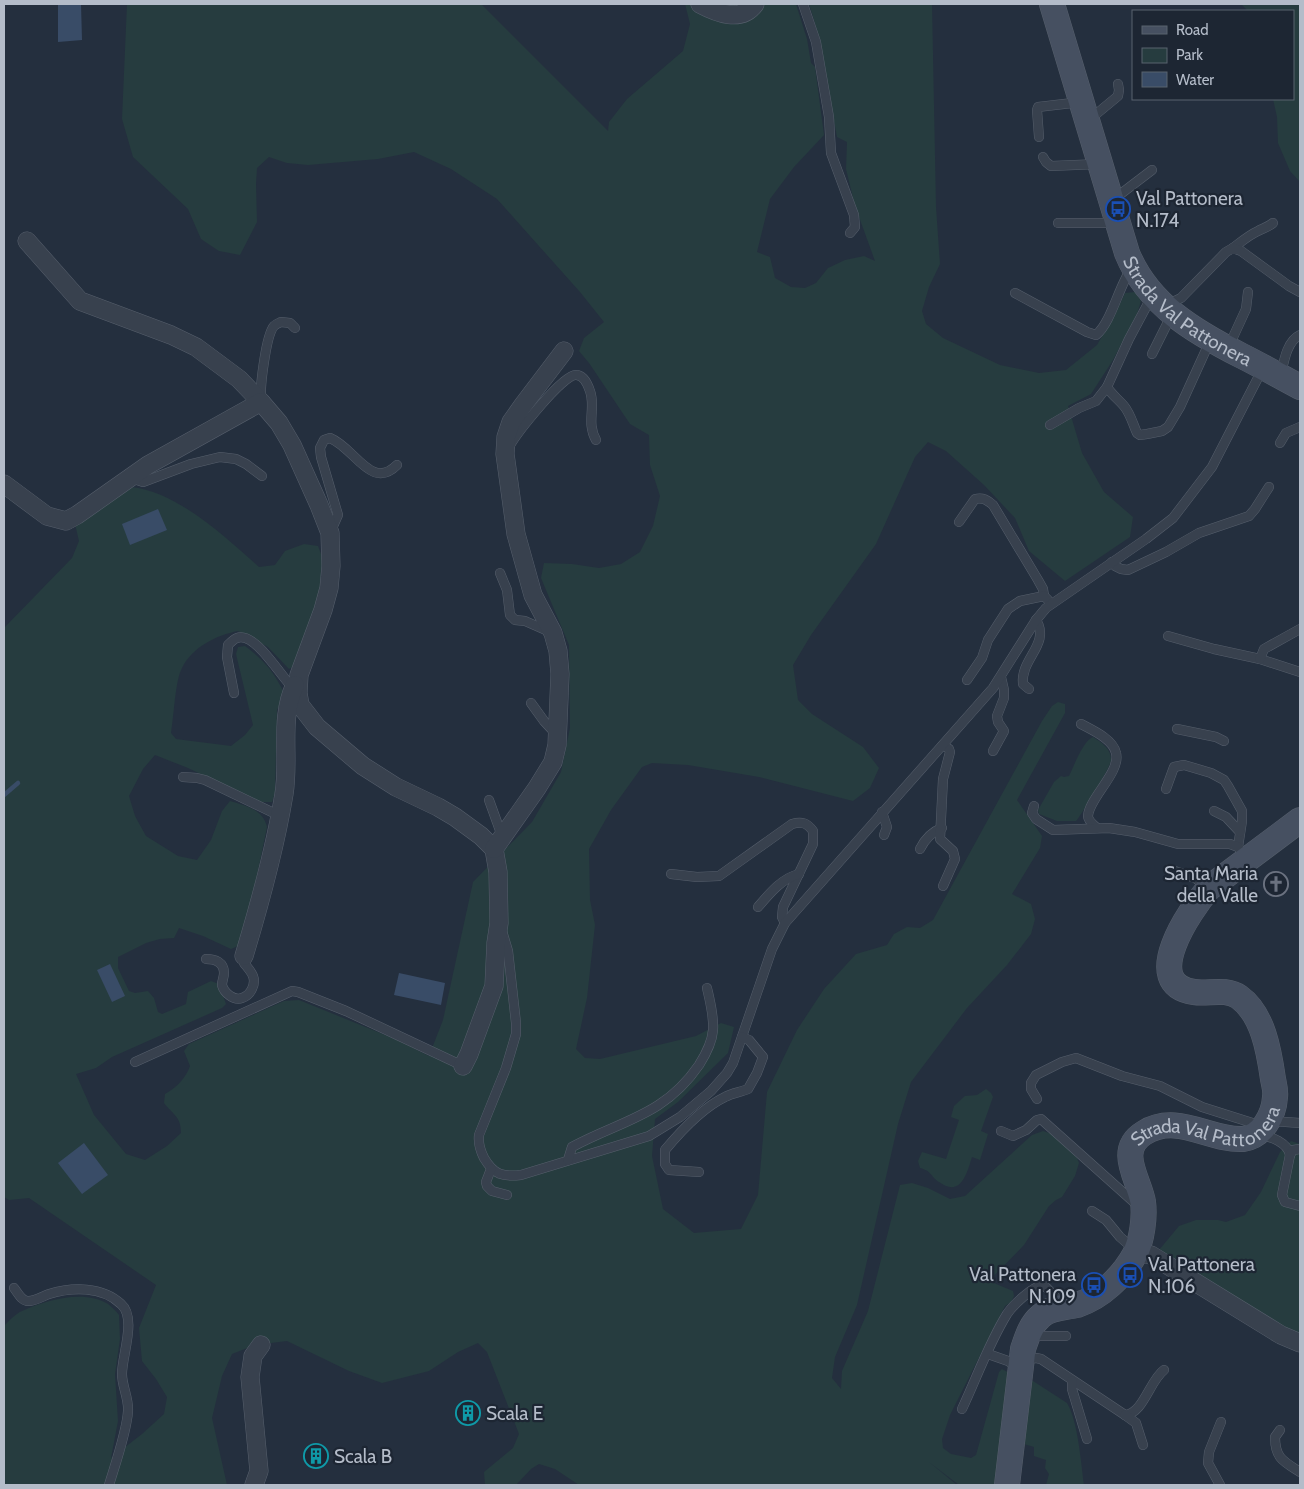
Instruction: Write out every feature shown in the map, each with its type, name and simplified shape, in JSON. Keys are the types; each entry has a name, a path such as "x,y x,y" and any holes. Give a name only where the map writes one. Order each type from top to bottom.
{"street":[{"path":"700,4 711,10 728,15 741,14 752,8 755,4"},
{"name":"Strada Val Pattonera","path":"1052,4 1133,266 1163,305 1219,344 1281,377"},
{"path":"27,241 80,301 171,335 196,347 239,379 279,423 292,445 330,533 331,566 328,588 323,610 287,710 284,792 280,816 266,879 244,956"},
{"path":"463,1066 494,986 499,923 498,842 553,762 558,736 560,674 558,651 553,633 533,595 519,543 505,454 506,437 512,422 523,404 564,352"},
{"path":"4,484 47,516 66,521 148,466 261,402"},
{"path":"296,682 300,705 317,727 363,766 396,787 455,817 480,836 498,842"},
{"name":"Strada Val Pattonera","path":"1007,1485 1023,1356 1033,1326 1041,1316 1050,1310 1078,1304 1096,1297 1115,1281 1136,1252 1141,1234 1143,1211 1141,1194 1130,1158 1135,1140 1144,1133 1156,1128 1171,1126 1187,1127 1231,1138 1244,1139 1262,1127 1276,1097 1265,1042 1259,1023 1245,1002 1227,992 1193,992 1184,989 1172,980 1170,958 1186,920 1209,888 1242,853 1287,833"},
{"path":"1136,1252 1151,1256 1280,1335 1300,1343"},
{"path":"254,1485 259,1471 250,1377 252,1356 261,1344"}],"lane":[{"path":"803,4 816,42 829,116 831,153 852,207 855,221 855,227 850,233"},
{"path":"1039,137 1038,107 1084,112 1118,96 1118,84"},
{"path":"1043,157 1051,166 1100,164"},
{"path":"1058,223 1115,212 1152,170"},
{"path":"1050,425 1096,400 1107,387 1129,339 1163,305 1181,298 1226,252 1273,223"},
{"path":"1233,248 1241,251 1300,292"},
{"path":"1015,293 1096,335 1103,326 1123,281 1133,266"},
{"path":"1107,387 1112,395 1124,406 1137,433 1140,435 1162,431 1173,421 1219,344 1240,324 1248,292"},
{"path":"1152,354 1163,305"},
{"path":"261,402 260,386 273,327 281,322 290,323 295,328"},
{"path":"499,923 508,951 516,1023 512,1050 479,1135 478,1144 491,1169 504,1175 514,1176 648,1136 680,1117 711,1091 727,1073 738,1052 772,949 785,923 987,695 1001,677 1036,620 1052,603 1146,540 1173,518 1281,377 1291,343 1300,336"},
{"path":"505,454 513,440 546,400 570,376 577,374 582,377 591,393 590,425 596,440"},
{"path":"1280,443 1286,433 1300,427"},
{"path":"330,533 338,515 321,457 320,448 324,440 330,438 338,441 371,471 378,474 385,474 398,465"},
{"path":"131,478 143,482 191,464 220,458 236,459 262,476"},
{"path":"1112,562 1115,566 1128,570 1166,552 1199,533 1249,516 1255,510 1269,487"},
{"path":"959,522 976,499 986,499 993,505 1043,588 1044,596 1052,603"},
{"path":"500,573 507,590 510,615 515,620 540,626 553,633"},
{"path":"967,680 982,658 988,640 1008,609 1020,601 1044,596"},
{"path":"1029,689 1023,684 1022,678 1023,671 1040,637 1041,628 1036,620"},
{"path":"1260,659 1264,649 1300,628"},
{"path":"1168,636 1214,650 1260,659 1300,672"},
{"path":"234,693 227,657 228,645 237,638 245,637 256,644 285,681 296,682"},
{"path":"993,751 1004,731 998,722 997,716 1004,690 1001,677"},
{"path":"531,703 558,736"},
{"path":"1080,724 1104,738 1116,752 1116,760 1112,770 1088,816 1097,828"},
{"path":"1178,729 1216,737 1224,741"},
{"path":"942,886 955,859 953,851 940,839 943,779 950,752 943,745"},
{"path":"1166,788 1174,767 1180,765 1212,773 1224,780 1242,811 1240,832 1242,853"},
{"path":"183,777 205,780 280,816"},
{"path":"489,800 498,842"},
{"path":"1034,806 1032,813 1036,819 1053,830 1109,828 1135,832 1178,844 1230,844 1242,853"},
{"path":"1214,811 1226,816 1240,832"},
{"path":"882,812 887,827 884,834"},
{"path":"671,874 697,877 719,876 786,828 799,822 809,826 814,837 813,844 782,911 785,923"},
{"path":"920,849 924,840 936,830 942,828"},
{"path":"1169,869 1195,878 1209,888"},
{"path":"758,907 775,888 792,876 799,874"},
{"path":"206,959 214,959 221,963 224,972 222,984 226,992 232,998 241,998 250,993 254,984 253,975 244,963 244,956"},
{"path":"568,1160 572,1147 634,1120 655,1108 668,1099 695,1070 705,1055 713,1029 708,988"},
{"path":"135,1062 292,991 346,1012 463,1066"},
{"path":"699,1172 668,1170 665,1164 665,1150 701,1114 715,1103 727,1096 748,1089 758,1074 763,1057 749,1040 742,1037"},
{"path":"1037,1099 1031,1089 1031,1083 1036,1075 1062,1062 1076,1058 1132,1080 1160,1086 1202,1107 1262,1127 1300,1124"},
{"path":"1001,1131 1013,1136 1026,1130 1037,1120 1041,1119 1143,1211"},
{"path":"1262,1127 1269,1137 1289,1149 1290,1155 1282,1195 1285,1202 1300,1206"},
{"path":"1290,1155 1294,1150 1300,1149"},
{"path":"491,1169 486,1182 487,1186 492,1191 507,1195"},
{"path":"1092,1211 1106,1220 1136,1252"},
{"path":"962,1409 1008,1313 1014,1306 1037,1286 1043,1285 1047,1287 1053,1297 1078,1304"},
{"path":"14,1288 20,1297 26,1301 32,1301 58,1292 83,1289 97,1291 122,1304 127,1313 128,1327 122,1365 122,1381 128,1411 109,1485"},
{"path":"1023,1356 1037,1336 1066,1336"},
{"path":"988,1354 1008,1361 1023,1356 1041,1359 1136,1423 1143,1445"},
{"path":"1125,1415 1130,1415 1138,1408 1158,1374 1164,1370"},
{"path":"1072,1381 1072,1389 1087,1439"},
{"path":"1220,1485 1211,1472 1208,1463 1209,1452 1221,1422"},
{"path":"1280,1430 1275,1436 1276,1453 1300,1472"}],"green space":[{"path":"127,4 479,4 608,131 609,122 627,99 683,51 690,24 685,4 796,4 807,39 811,63 815,67 824,135 794,167 770,199 757,252 770,257 775,278 791,287 805,288 816,283 828,268 845,260 864,256 875,261 855,206 846,169 847,142 837,137 822,53 809,4 932,4 936,207 940,264 929,287 922,311 926,324 943,338 1000,365 1039,373 1066,370 1097,345 1125,293 1135,292 1141,301 1137,314 1113,360 1091,394 1068,406 1082,453 1104,492 1133,517 1130,537 1065,581 1029,551 1015,518 984,485 946,451 928,442 915,457 876,544 811,635 793,665 798,700 812,714 863,747 879,768 870,788 853,801 759,777 688,765 652,763 642,767 611,810 589,849 590,900 595,925 587,998 576,1049 585,1058 600,1059 696,1036 721,1023 734,1027 728,1053 678,1102 655,1119 652,1156 663,1209 694,1233 741,1229 758,1195 767,1092 797,1030 824,989 856,954 887,945 894,934 907,927 920,928 933,920 1042,721 1052,706 1058,702 1065,704 1065,713 1017,800 1042,836 1040,848 1012,894 1031,904 1035,919 1031,934 1007,965 967,1008 911,1082 898,1124 857,1305 835,1357 832,1378 841,1389 842,1371 868,1311 900,1185 912,1183 928,1188 950,1199 965,1196 1032,1135 1043,1131 1052,1134 1077,1158 1079,1163 1075,1176 1062,1197 1049,1206 1024,1245 989,1281 1013,1291 1014,1296 1011,1302 1005,1306 950,1415 942,1439 943,1448 951,1454 971,1458 976,1455 999,1372 1002,1369 1011,1374 999,1485 959,1485 929,1462 957,1485 579,1485 555,1469 539,1464 531,1469 516,1485 485,1485 484,1472 513,1448 519,1434 487,1352 478,1343 458,1352 429,1371 382,1383 349,1371 287,1341 255,1345 232,1354 222,1376 212,1418 227,1485 4,1485 4,1326 19,1312 53,1300 88,1297 108,1304 119,1315 120,1339 115,1374 118,1421 111,1458 164,1414 167,1397 142,1361 139,1328 156,1285 29,1198 9,1200 4,1197 4,628 72,558 79,541 75,524 131,487 166,497 183,506 216,529 259,567 275,565 285,551 304,544 318,546 323,559 319,595 307,634 294,666 289,669 268,647 238,631 214,639 199,648 186,661 178,681 171,733 176,739 231,746 245,735 253,725 236,654 238,647 245,646 268,667 285,694 277,710 275,793 272,802 259,802 188,768 155,755 143,769 129,796 135,816 146,836 178,856 197,860 211,840 222,811 230,801 258,812 267,827 253,895 238,946 231,949 203,936 179,928 174,938 146,943 118,957 118,968 129,991 135,993 148,991 154,998 158,1012 162,1014 186,1004 188,992 211,981 219,984 226,1004 222,1008 112,1057 96,1068 76,1074 94,1115 126,1154 145,1160 167,1146 181,1133 178,1119 164,1103 165,1094 180,1082 190,1066 184,1051 189,1044 284,1001 299,1000 395,1039 429,1056 443,1020 473,882 532,822 561,772 570,728 569,645 541,578 544,563 572,564 599,568 621,564 640,552 653,526 660,496 650,465 649,435 630,424 579,351 584,338 604,322 580,292 497,199 451,169 414,152 378,159 308,165 287,163 269,157 257,168 257,222 240,255 219,251 201,239 188,209 133,157 122,119"},
{"path":"1241,4 1300,4 1300,182 1290,171 1278,143 1277,117 1273,100 1294,100 1294,10 1247,10"},
{"path":"1093,737 1108,749 1111,761 1079,817 1076,821 1057,821 1039,814 1038,810 1054,782 1061,776 1069,776 1082,748"},
{"path":"986,1089 993,1097 981,1131 988,1134 980,1160 972,1157 962,1182 953,1187 947,1186 936,1180 929,1172 920,1168 918,1161 922,1152 946,1159 959,1120 951,1117 954,1106 965,1096 977,1095"},
{"path":"1291,1141 1300,1144 1300,1335 1294,1334 1159,1250 1179,1226 1196,1220 1226,1222 1245,1215 1261,1192 1280,1152"},
{"path":"1027,1380 1033,1381 1067,1403 1074,1420 1084,1485 1046,1485 1049,1474 1045,1468 1046,1460 1034,1456 1034,1447 1017,1442"}],"water":[{"path":"58,4 81,4 82,40 58,42"},
{"path":"158,509 167,530 130,545 122,524"},
{"path":"110,964 125,996 112,1002 97,970"},
{"path":"399,973 445,983 441,1005 394,995"},
{"path":"84,1143 108,1175 82,1194 58,1163"}],"waterway":[{"path":"4,795 18,783"}],"place":[{"name":"Val Pattonera N.174","path":"1118,209"},
{"name":"Santa Maria della Valle","path":"1276,884"},
{"name":"Val Pattonera N.106","path":"1130,1275"},
{"name":"Val Pattonera N.109","path":"1094,1285"},
{"name":"Scala E","path":"468,1413"},
{"name":"Scala B","path":"316,1456"}]}
